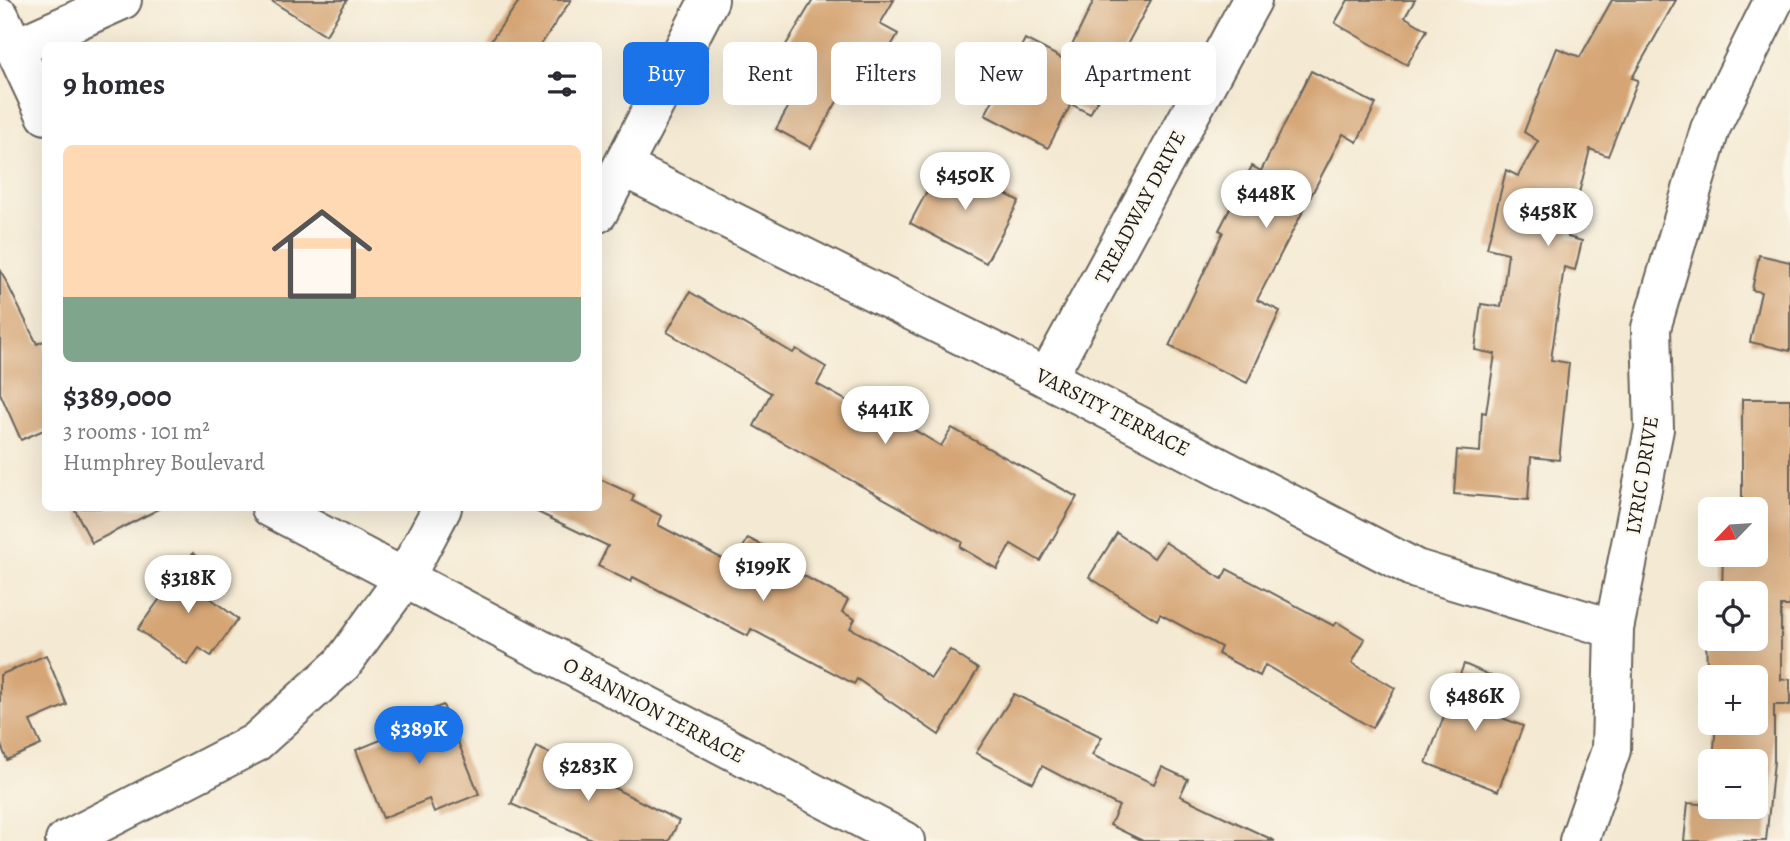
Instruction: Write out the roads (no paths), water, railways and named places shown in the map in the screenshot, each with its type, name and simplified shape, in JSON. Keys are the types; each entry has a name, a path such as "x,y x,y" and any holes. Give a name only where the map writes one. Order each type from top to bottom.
{"street":[{"path":"42,106 8,33 122,0"},
{"path":"602,206 709,0"},
{"name":"TREADWAY DRIVE","path":"1047,378 1252,0"},
{"name":"LYRIC DRIVE","path":"1579,841 1611,750 1614,629 1654,429 1651,328 1710,129 1773,0"},
{"name":"VARSITY TERRACE","path":"623,167 1047,378 1416,569 1614,629"},
{"name":"O BANNION TERRACE","path":"277,511 905,841"},
{"path":"65,841 255,743 342,664 404,579 440,511"}]}
